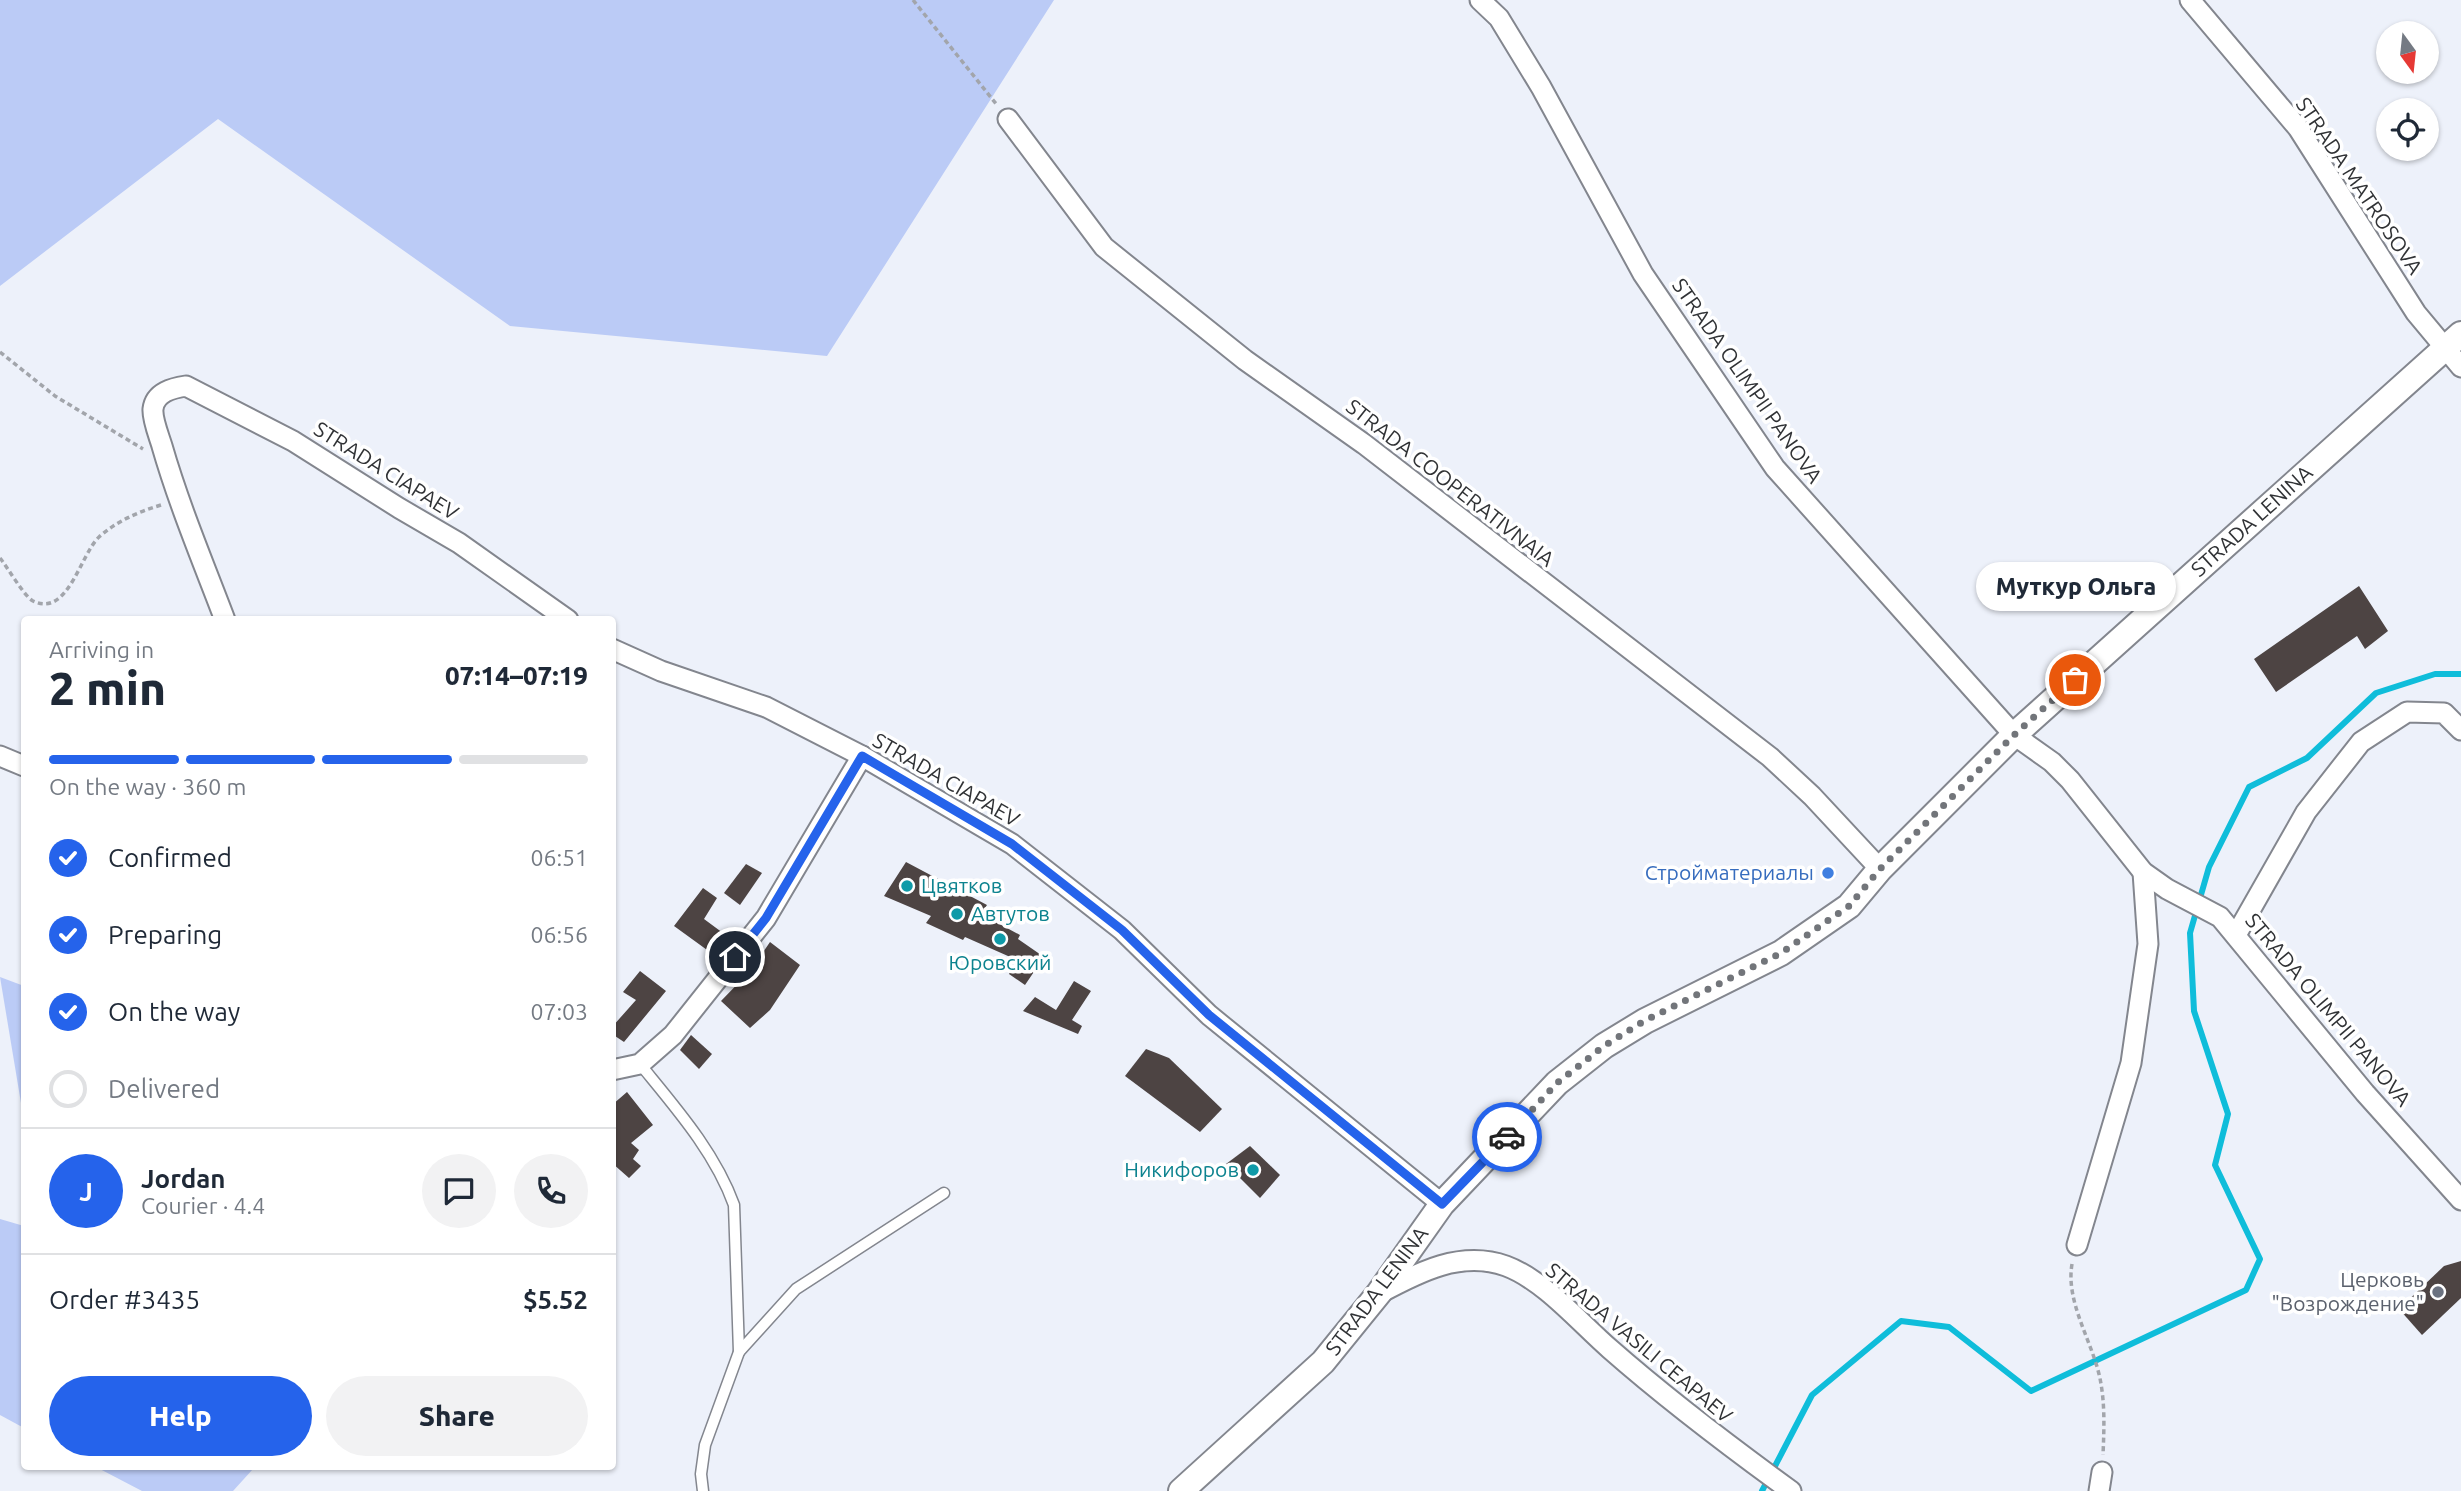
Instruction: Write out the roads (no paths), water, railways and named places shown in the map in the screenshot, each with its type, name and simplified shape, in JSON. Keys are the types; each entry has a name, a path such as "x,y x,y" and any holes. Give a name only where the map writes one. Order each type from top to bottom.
{"street":[{"name":"STRADA OLIMPII PANOVA","path":"1480,0 1499,18 1541,87 1643,274 1775,468 2014,735 2052,762 2070,780 2143,872 2167,889 2220,917 2365,1093 2461,1200"},
{"name":"STRADA MATROSOVA","path":"2190,0 2298,128 2416,313 2452,341 2461,367"},
{"name":"STRADA COOPERATIVNAIA","path":"1008,119 1104,247 1245,360 1364,444 1770,757 1812,796 1880,869"},
{"name":"STRADA LENINA","path":"1181,1491 1323,1362 1379,1293 1442,1204 1557,1083 1644,1021 1781,953 1849,906 1880,869 2014,735 2452,341"},
{"name":"STRADA CIAPAEV","path":"223,616 179,499 153,409 158,398 168,389 186,386 293,441 459,543 562,616"},
{"name":"STRADA CIAPAEV","path":"616,651 661,671 766,707 862,756 1012,844 1122,930 1209,1015 1442,1204"},
{"path":"2236,935 2306,812 2361,742 2407,712 2444,713 2461,730"},
{"path":"0,756 21,765"},
{"path":"616,1069 640,1064 673,1035 766,918 862,756"},
{"path":"2077,1245 2131,1063 2148,944 2143,872"},
{"name":"STRADA VASILI CEAPAEV","path":"1379,1293 1423,1270 1463,1259 1506,1266 1542,1288 1610,1349 1732,1449 1788,1488"}],"lane":[{"path":"640,1064 685,1119 727,1186 734,1205 739,1352 705,1446 701,1474 702,1491"},
{"path":"739,1352 796,1289 944,1193"}],"waterway":[{"path":"1762,1491 1812,1395 1901,1321 1949,1327 2031,1391 2246,1290 2260,1259 2215,1165 2228,1114 2194,1011 2190,933 2209,867 2249,787 2307,758 2376,693 2435,674 2461,674"}],"place":[{"name":"Муткур Ольга","path":"2075,680"},
{"name":"Стройматериалы","path":"1828,873"},
{"name":"Цвятков","path":"907,886"},
{"name":"Автутов","path":"957,914"},
{"name":"Юровский","path":"1000,939"},
{"name":"Никифоров","path":"1253,1170"},
{"name":"Церковь \"Возрождение\"","path":"2438,1292"}]}
